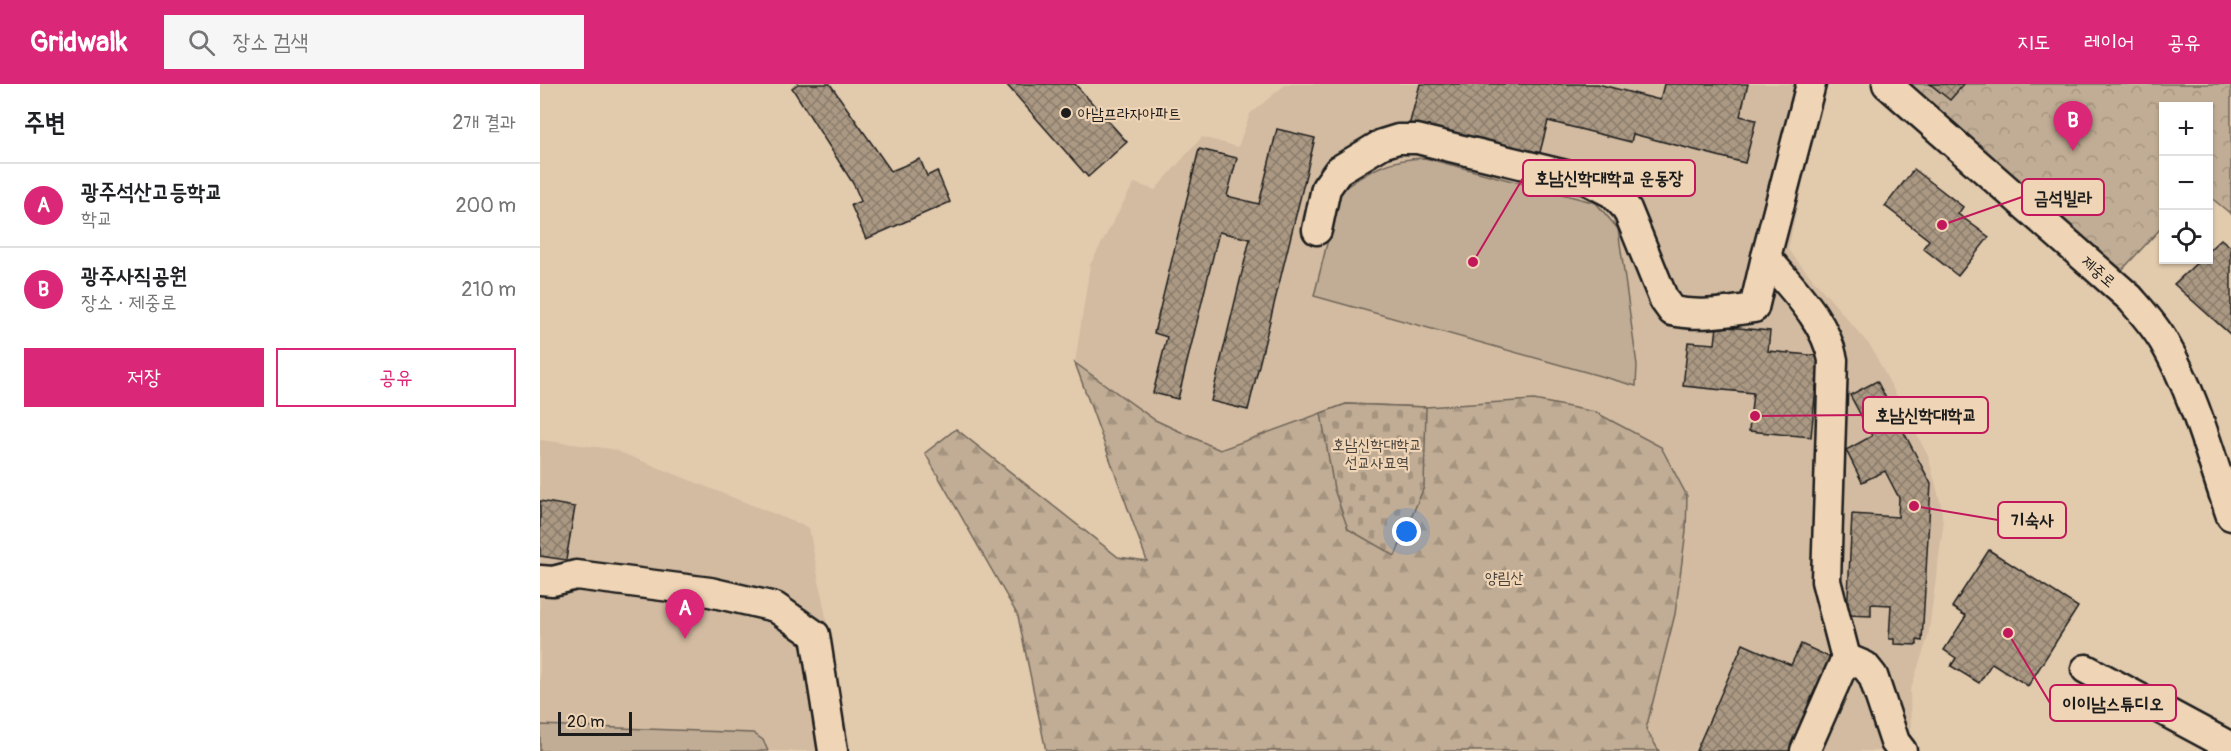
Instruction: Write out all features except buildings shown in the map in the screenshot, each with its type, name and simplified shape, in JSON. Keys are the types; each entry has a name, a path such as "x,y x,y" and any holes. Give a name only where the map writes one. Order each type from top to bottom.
{"street":[{"path":"1317,230 1326,188 1339,170 1382,144 1398,140 1417,140 1587,180 1612,193 1628,209 1664,300 1672,311 1687,314 1715,314 1754,308 1811,84"},
{"name":"제중로","path":"1887,84 2130,298 2150,320 2182,377 2231,516"},
{"path":"1766,257 1814,316 1827,338 1833,360 1826,581 1846,658 1805,751"},
{"path":"540,580 553,581 576,575 710,592 776,607 815,634 832,751"},
{"path":"1846,658 1865,666 1873,676 1894,742 1902,751"},
{"path":"2086,669 2231,747"}],"shaded area":[{"path":"1286,84 1823,84 1788,250 1871,347 1928,456 1941,505 1943,527 1928,637 1910,691 1911,733 1916,751 1659,751 1646,730 1675,614 1686,531 1426,407 1346,404 1220,450 1155,420 1075,363 1090,265 1134,183 1155,190 1202,137 1238,147 1250,114"},
{"path":"540,440 612,449 809,528 851,751 540,751"}],"green space":[{"path":"1904,84 2231,84 2231,214 2213,199 2213,102 2159,102 2159,230 2121,271"},
{"path":"1425,158 1596,203 1618,229 1637,365 1636,386 1314,296 1340,191 1361,177 1390,163"},
{"name":"양림산","path":"1075,363 1155,420 1220,450 1346,404 1426,407 1534,400 1595,412 1661,447 1687,496 1686,531 1675,614 1646,729 1659,751 1046,751 1018,616 925,453 956,429 1118,557 1147,561"},
{"name":"호남신학대학교 선교사묘역","path":"1346,404 1426,407 1424,487 1395,556 1348,529 1334,489 1321,413"},
{"path":"540,725 753,733 763,740 768,751 540,751"}],"place":[{"name":"아남프라자아파트","path":"1066,113"},
{"name":"광주사직공원","path":"2073,151"},
{"name":"금석빌라","path":"1942,225"},
{"name":"호남신학대학교 운동장","path":"1473,262"},
{"name":"호남신학대학교","path":"1755,416"},
{"name":"기숙사","path":"1914,506"},
{"name":"이이남스튜디오","path":"2008,633"},
{"name":"광주석산고등학교","path":"685,639"}]}
